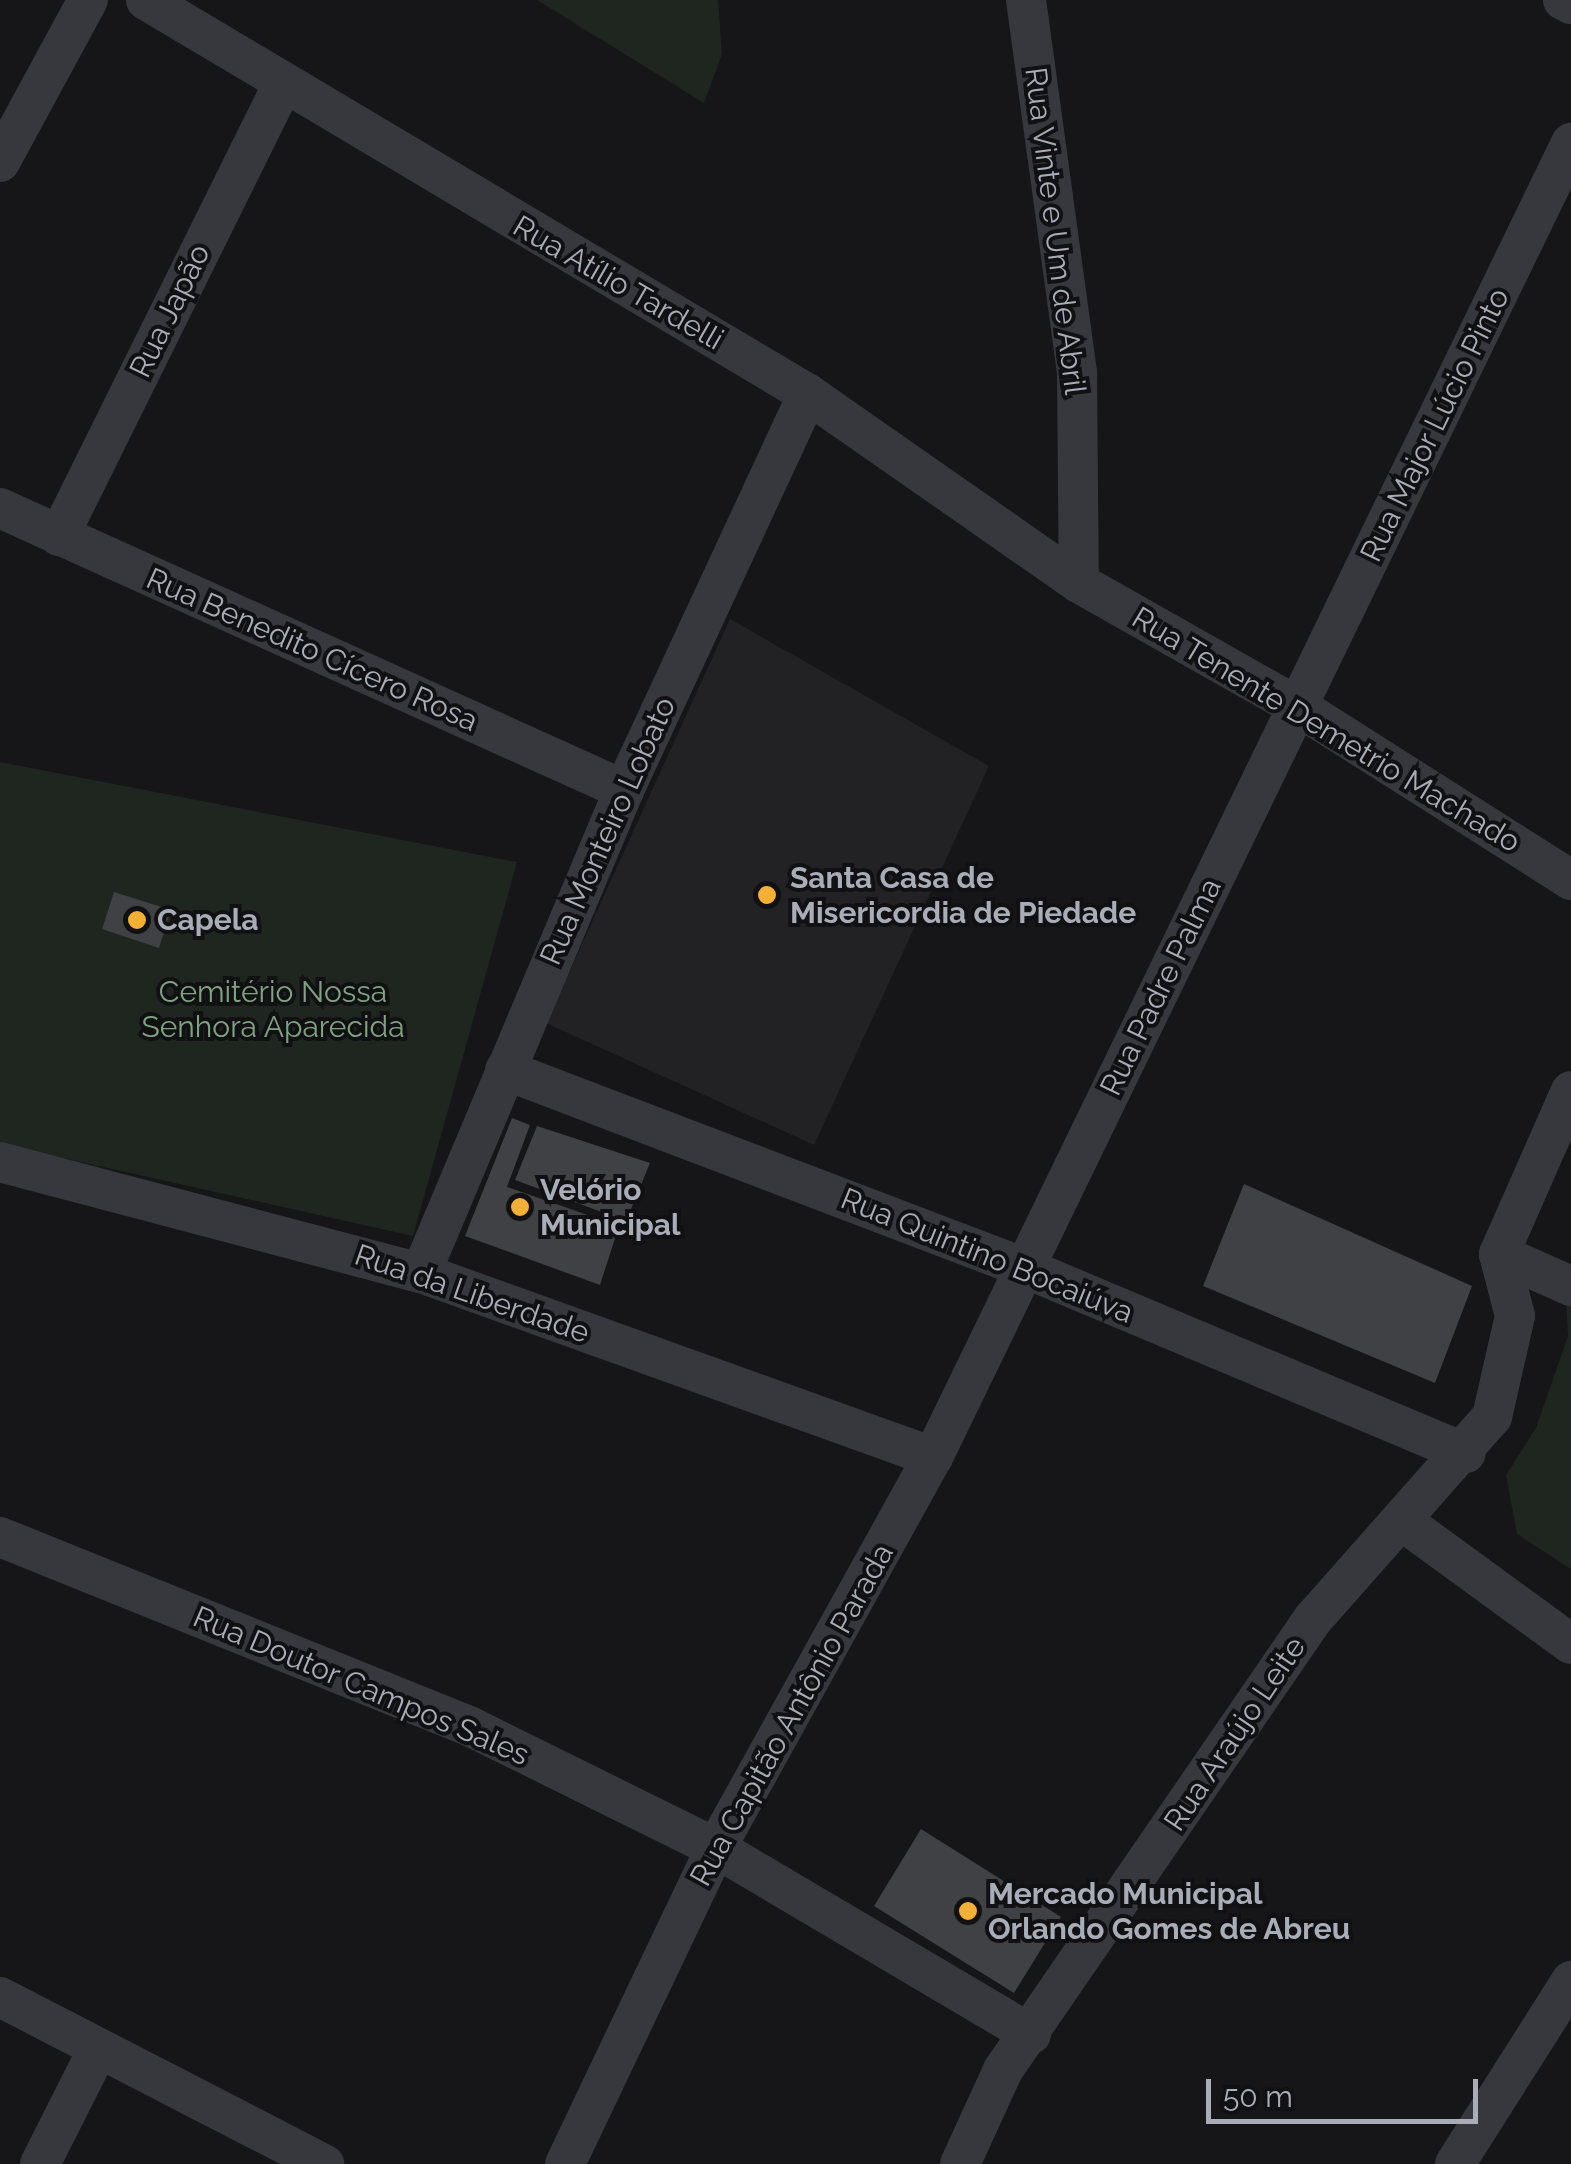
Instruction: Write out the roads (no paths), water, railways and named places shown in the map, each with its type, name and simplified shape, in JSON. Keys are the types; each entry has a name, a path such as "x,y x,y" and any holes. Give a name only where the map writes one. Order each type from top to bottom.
{"street":[{"path":"0,162 88,0"},
{"name":"Rua Atílio Tardelli","path":"146,0 282,86 808,394 1079,583"},
{"name":"Rua Vinte e Um de Abril","path":"1026,0 1078,373 1079,583"},
{"path":"1563,0 1571,4"},
{"name":"Rua Japão","path":"59,536 282,86"},
{"name":"Rua Major Lúcio Pinto","path":"1300,708 1571,143"},
{"name":"Rua Monteiro Lobato","path":"421,1273 624,790 808,394"},
{"name":"Rua Benedito Cícero Rosa","path":"0,508 624,790"},
{"name":"Rua Tenente Demetrio Machado","path":"1079,583 1300,708 1571,880"},
{"name":"Rua Padre Palma","path":"1025,1268 1300,708"},
{"name":"Rua Quintino Bocaiúva","path":"505,1070 1025,1268 1466,1453"},
{"path":"1571,1091 1499,1254 1571,1286"},
{"name":"Rua da Liberdade","path":"0,1162 421,1273 933,1458"},
{"name":"Rua Araújo Leite","path":"960,2164 1002,2070 1031,2034 1312,1619 1466,1453 1509,1372 1515,1316 1499,1254"},
{"name":"Rua Capitão Antônio Parada","path":"566,2164 716,1848 933,1458 1025,1268"},
{"path":"1401,1520 1571,1644"},
{"name":"Rua Doutor Campos Sales","path":"0,1537 470,1726 716,1848 1031,2034"},
{"path":"1455,2164 1571,1981"},
{"path":"0,1996 324,2164"},
{"path":"40,2164 98,2049"}],"place":[{"name":"Santa Casa de Misericordia de Piedade","path":"767,895"},
{"name":"Capela","path":"137,920"},
{"name":"Velório Municipal","path":"520,1207"},
{"name":"Mercado Municipal Orlando Gomes de Abreu","path":"968,1911"}],"park label":[{"name":"Cemitério Nossa Senhora Aparecida","path":"273,1009"}]}
